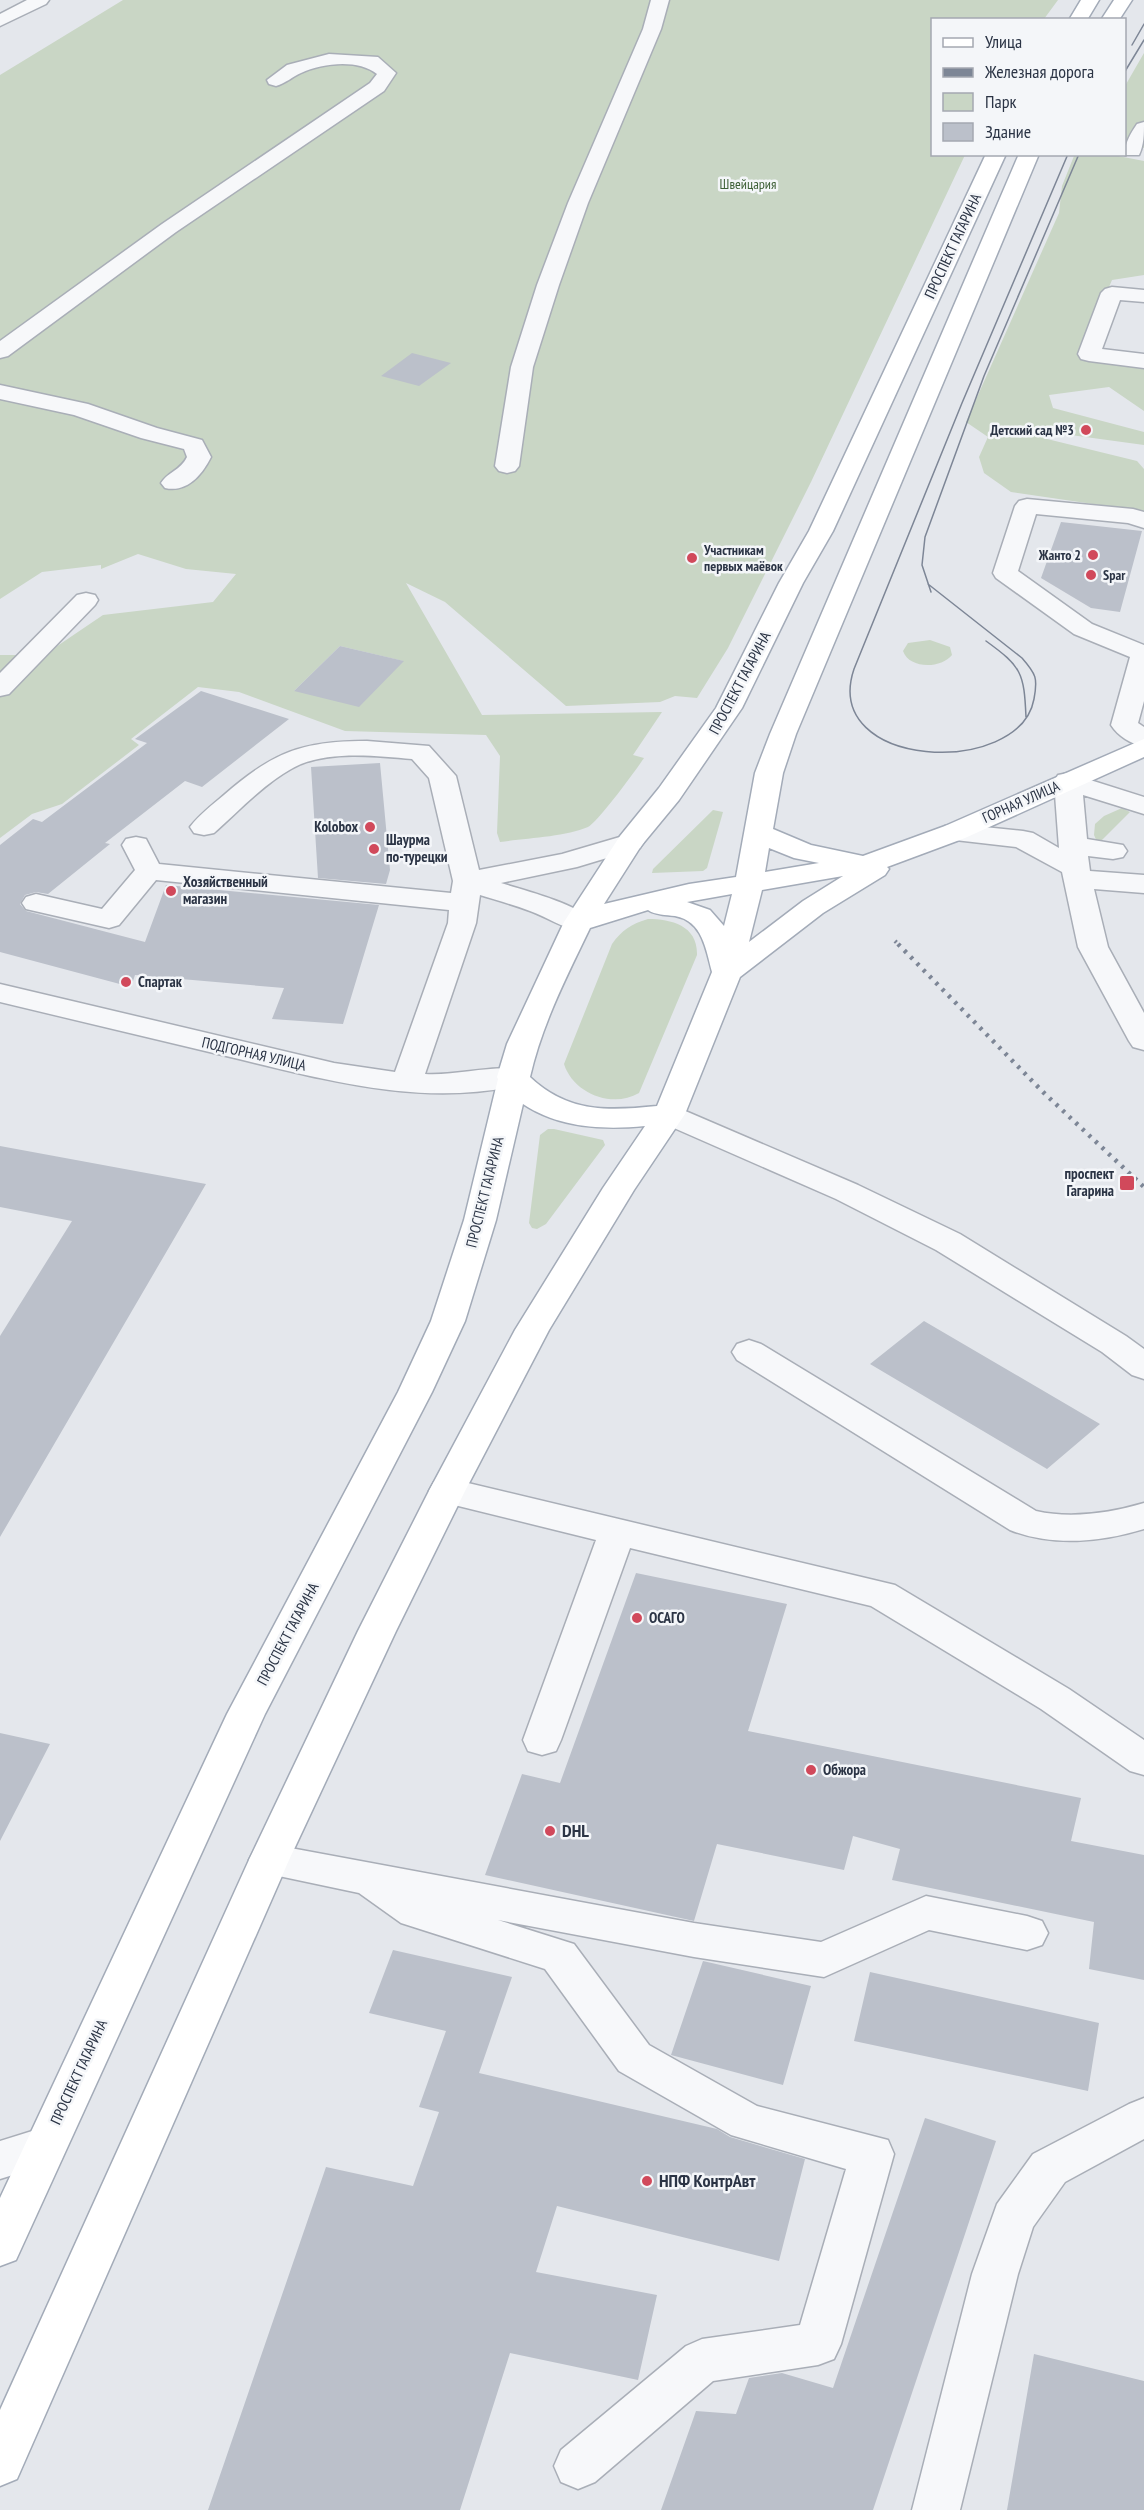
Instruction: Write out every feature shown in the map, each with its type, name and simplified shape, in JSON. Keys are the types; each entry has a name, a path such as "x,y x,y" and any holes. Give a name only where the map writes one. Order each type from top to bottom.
{"main road":[{"path":"1078,18 1090,0"},
{"path":"1111,18 1123,0"},
{"name":"ПРОСПЕКТ ГАГАРИНА","path":"0,2246 246,1714 415,1392 448,1321 480,1220 512,1077 522,1044 578,922 630,842 669,794 729,708 791,583 821,531 995,156"},
{"path":"0,2463 269,1860 377,1631 447,1491 532,1330 619,1188 669,1114 727,974 749,884 769,773 783,734 1028,156"},
{"name":"ГОРНАЯ УЛИЦА","path":"626,906 866,864 897,855 955,832 1144,747"},
{"path":"758,833 804,852 866,864"},
{"name":"ГОРНАЯ УЛИЦА","path":"727,974 813,907 897,855"},
{"path":"578,922 626,906 677,907 700,914 711,924 718,936 727,974"},
{"path":"512,1077 536,1099 568,1114 614,1120 669,1114"}],"street":[{"path":"0,21 40,0"},
{"path":"507,466 522,367 548,285 598,153 652,29 660,0"},
{"path":"0,351 169,228 378,87 387,73 372,61 330,59 294,69 276,80"},
{"path":"1134,151 1144,128"},
{"path":"1144,296 1112,293 1089,354 1144,361"},
{"path":"0,392 80,410 194,445 200,457 192,471 173,483"},
{"path":"1144,520 1133,516 1027,506 1005,573 1083,629 1144,654 1124,725 1144,739"},
{"path":"0,688 86,600"},
{"path":"204,827 280,764 317,752 375,747 420,752 442,776 466,892 462,923 407,1083"},
{"path":"1142,1034 1093,947 1076,864 1068,781 1144,806"},
{"path":"955,832 1023,839 1076,864 1144,884"},
{"path":"466,892 630,842"},
{"path":"135,845 149,871"},
{"path":"1076,864 1113,851"},
{"path":"149,871 466,892 542,905 578,922"},
{"path":"36,903 109,919 149,871"},
{"name":"ПОДГОРНАЯ УЛИЦА","path":"0,993 334,1072 407,1083 447,1085 512,1077"},
{"path":"669,1114 847,1192 948,1242 1114,1344 1144,1367"},
{"path":"749,1352 996,1505 1033,1524 1082,1527 1132,1521 1144,1516"},
{"path":"447,1491 882,1595 1055,1699 1144,1760"},
{"path":"542,1740 617,1533"},
{"path":"269,1860 671,1935 824,1960 927,1913 1027,1933"},
{"path":"368,1878 416,1911 559,1956 634,2058 746,2122 845,2150 872,2154 818,2344 702,2361 578,2466"},
{"path":"936,2510 995,2274 1013,2218 1049,2168 1144,2117"},
{"path":"0,2160 45,2146"}],"green space":[{"name":"Швейцария","path":"123,0 1058,0 1045,18 931,18 931,156 965,156 811,482 728,648 697,698 675,696 660,702 566,706 445,602 406,583 482,715 662,712 633,755 644,758 600,816 588,827 545,837 500,842 497,833 500,756 486,735 345,731 239,692 198,687 131,739 139,745 62,804 32,814 0,838 0,655 44,655 103,615 213,602 236,574 186,569 138,554 101,569 101,565 42,572 0,599 0,75","holes":["340,646 403,661 294,691"]},
{"path":"1144,53 1144,148 1126,140 1126,84"},
{"path":"1074,156 1118,156 1144,161 1144,275 1112,280 1080,355 1144,365 1144,411 1109,387 1049,395 1053,408 1144,432 1144,445 1056,433 1043,438 1137,461 1144,469 1144,515 1134,510 1011,492 984,473 979,457 988,437 966,422 1059,213 1062,186"},
{"path":"930,640 950,647 952,655 947,660 933,665 918,664 906,657 903,651 908,643"},
{"path":"1122,808 1130,812 1098,844 1094,835 1095,824 1104,816"},
{"path":"713,810 723,812 707,868 703,871 652,873 653,869"},
{"path":"648,919 682,926 693,937 697,955 639,1093 628,1098 606,1099 585,1090 576,1083 564,1064 612,944 627,928"},
{"path":"548,1129 603,1140 605,1145 546,1224 537,1229 532,1228 529,1223 540,1135"}],"building":[{"path":"412,353 451,363 419,386 381,376"},
{"name":"Жанто 2","path":"1061,522 1142,531 1120,612 1091,608 1041,578"},
{"path":"340,646 404,661 359,707 294,691"},
{"path":"201,691 289,719 202,787 185,781 105,843 110,844 48,894 36,892 25,895 20,904 26,911 145,942 166,885 379,905 343,1024 272,1019 284,988 135,975 131,987 0,952 0,845 33,819 42,822 147,743 135,739"},
{"path":"380,763 390,870 386,884 318,878 311,767"},
{"path":"0,1146 206,1184 0,1537 0,1336 72,1221 0,1207"},
{"path":"924,1321 1100,1424 1047,1469 870,1364"},
{"path":"636,1573 787,1604 748,1731 1081,1798 1071,1841 1144,1855 1144,1980 1089,1969 1094,1922 892,1880 900,1849 853,1836 844,1870 717,1844 694,1921 485,1875 522,1774 560,1783"},
{"path":"0,1733 50,1744 0,1841"},
{"path":"393,1950 512,1977 479,2073 717,2129 730,2137 805,2159 779,2261 557,2206 536,2272 657,2295 638,2380 510,2353 460,2510 208,2510 326,2167 413,2186 439,2112 419,2107 446,2031 369,2013"},
{"path":"703,1961 811,1986 783,2085 671,2055"},
{"path":"870,1972 1099,2023 1088,2091 854,2041"},
{"path":"925,2118 996,2141 873,2510 661,2510 696,2411 736,2414 749,2378 782,2373 833,2388"},
{"path":"1034,2354 1144,2381 1144,2510 1007,2510"}],"tram line":[{"path":"1132,45 1144,24"},
{"path":"1126,70 1144,40"},
{"path":"1026,715 1021,725 995,742 962,751 926,752 892,744 866,727 851,703 854,669 962,403 1067,156"},
{"path":"928,584 922,565 925,537 984,376 1078,156"},
{"path":"928,584 1022,658 1033,672 1036,681 1034,699 1026,715"},
{"path":"928,584 931,592"},
{"path":"986,641 1007,658 1019,672 1024,690 1026,715"}],"railway":[{"path":"895,941 898,944"},
{"path":"898,944 1043,1092 1144,1187"}],"place":[{"name":"Детский сад №3","path":"1086,430"},
{"name":"Жанто 2","path":"1093,555"},
{"name":"Участникам первых маёвок","path":"692,558"},
{"name":"Spar","path":"1091,575"},
{"name":"Kolobox","path":"370,827"},
{"name":"Шаурма по-турецки","path":"374,849"},
{"name":"Хозяйственный магазин","path":"171,891"},
{"name":"Спартак","path":"126,982"},
{"name":"проспект Гагарина","path":"1127,1183"},
{"name":"ОСАГО","path":"637,1618"},
{"name":"Обжора","path":"811,1770"},
{"name":"DHL","path":"550,1831"},
{"name":"НПФ КонтрАвт","path":"647,2181"}]}
